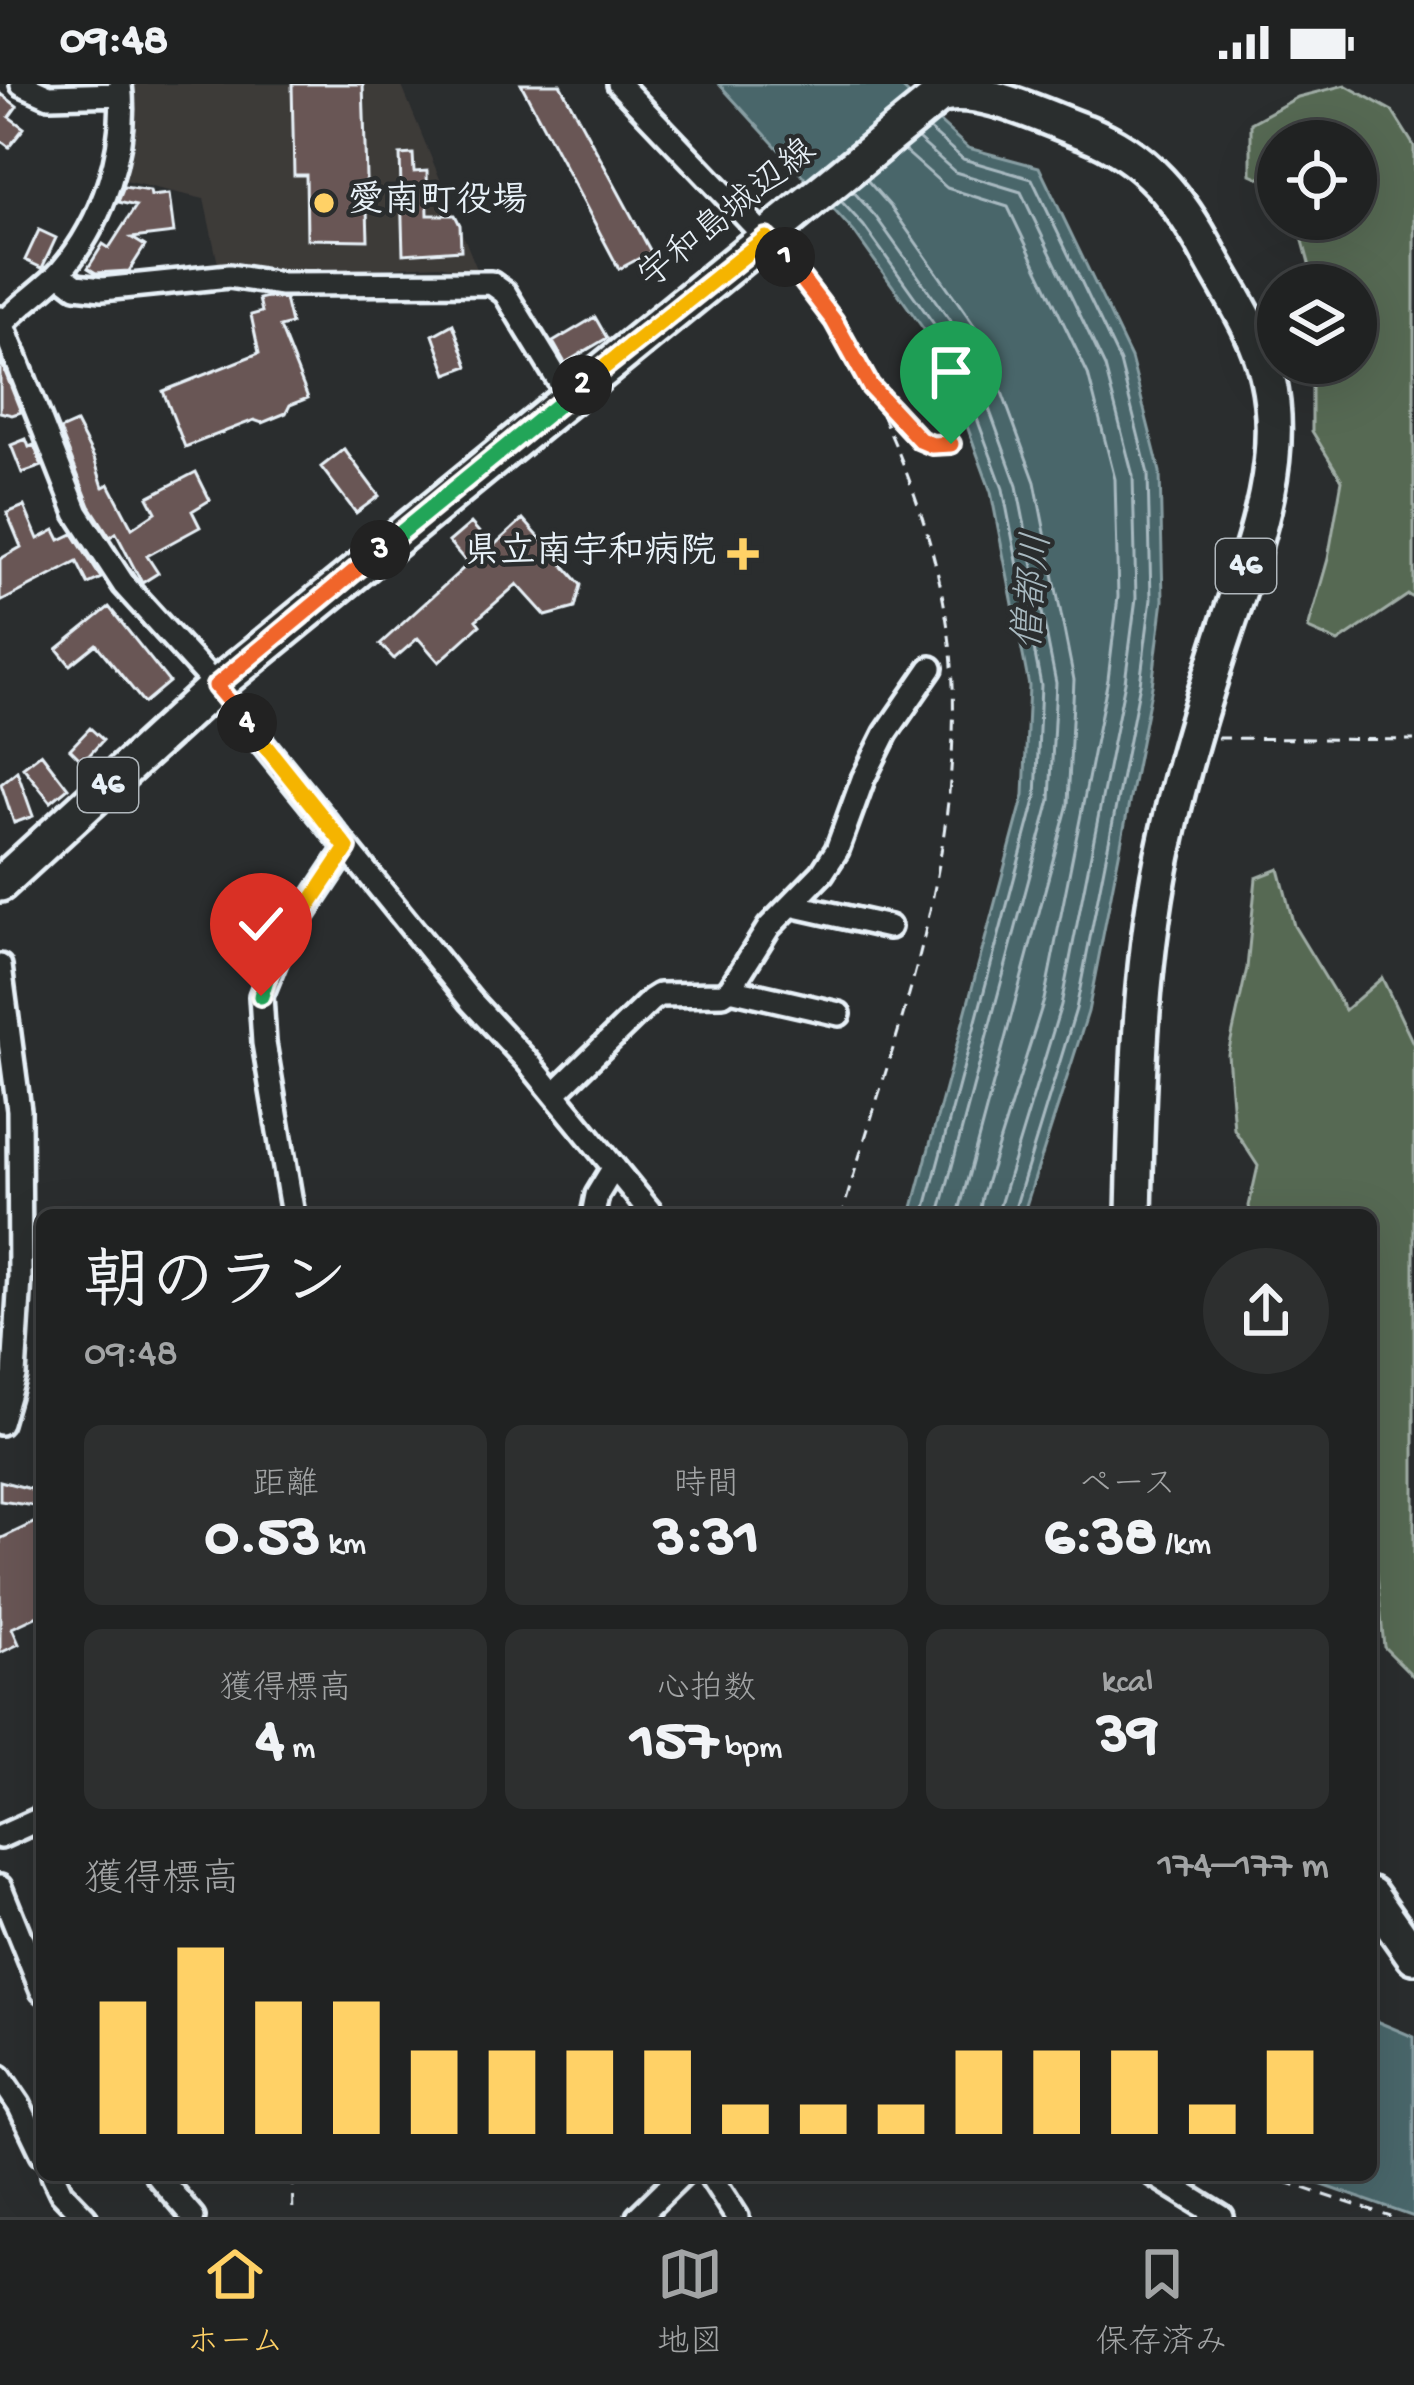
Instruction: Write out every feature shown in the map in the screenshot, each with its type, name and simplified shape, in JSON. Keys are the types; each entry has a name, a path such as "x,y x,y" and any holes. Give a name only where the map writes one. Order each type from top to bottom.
{"main road":[{"name":"宇和島城辺線","path":"0,884 216,686 568,396 946,90 972,91 1100,138 1171,190 1253,336 1268,379 1271,463 1258,527 1191,737 1166,840 1142,1034 1134,1209"},
{"path":"1377,1904 1414,1956"}],"street":[{"path":"22,84 49,96 120,89 122,122 99,210 59,273 2,320 77,514 124,585 216,686 471,1001 647,1209"},
{"path":"619,84 770,233"},
{"path":"59,273 76,286 102,289 229,276 281,284 491,283 505,292 568,396"},
{"path":"554,1094 659,995 723,994 730,989 769,927 822,873 837,850 886,733 931,668"},
{"path":"292,1209 264,1043 261,996 280,949 347,848"},
{"path":"791,905 889,927"},
{"path":"0,966 19,1110 20,1254 14,1375 0,1423"},
{"path":"730,989 839,1014"},
{"path":"594,1209 614,1167"},
{"path":"0,1838 36,1821"},
{"path":"0,1887 36,1976"},
{"path":"0,2077 36,2140"},
{"path":"55,2181 86,2217"},
{"path":"162,2181 193,2217"},
{"path":"638,2217 675,2181"},
{"path":"714,2181 737,2217"},
{"path":"1160,2181 1187,2209 1222,2217"}],"path":[{"path":"770,233 834,321 897,447 938,573 951,653 952,717 932,900 844,1209"},
{"path":"870,386 920,440 951,444"},
{"path":"1191,737 1414,740"},
{"path":"292,2181 293,2217"},
{"path":"1282,2181 1391,2217"}],"shaded area":[{"path":"128,84 401,84 479,274 439,265 302,272 218,264 204,199 116,179"}],"green space":[{"path":"1345,85 1392,111 1414,146 1414,598 1408,595 1338,642 1308,629 1328,559 1342,480 1312,431 1312,384 1377,384 1377,264 1309,264 1303,240 1377,240 1377,120 1257,120 1257,177 1251,174 1251,123 1298,97"},
{"path":"1279,869 1294,926 1345,1010 1382,978 1414,1045 1414,1677 1384,1647 1377,1576 1377,1209 1249,1206 1258,1166 1234,1129 1228,1054 1247,968 1256,878"}],"water":[{"name":"僧都川","path":"719,84 898,84 968,148 1039,167 1131,358 1160,472 1163,600 1152,686 1088,1012 1025,1209 913,1209 1024,795 1029,686 991,492 940,352 854,232"},
{"path":"1377,2022 1414,2037 1414,2217 1311,2181 1377,2181"}],"building":[{"path":"292,84 363,84 368,240 307,239 306,175 294,175"},
{"path":"521,84 560,84 651,252 619,269"},
{"path":"0,93 17,106 9,117 24,128 9,147 0,140"},
{"path":"413,154 414,172 427,171 428,215 455,215 461,250 403,254 400,155"},
{"path":"124,187 150,191 151,196 169,194 174,233 132,238 145,246 129,271 96,273 88,268 103,244 109,248 136,206 118,202"},
{"path":"39,230 56,238 42,268 25,260"},
{"path":"259,299 285,299 291,324 280,327 308,398 262,423 254,420 185,447 163,391 259,353 251,315 262,312"},
{"path":"595,317 607,338 565,363 553,342"},
{"path":"453,324 468,366 447,374 433,335"},
{"path":"0,359 21,412 12,415 0,412"},
{"path":"76,423 103,487 109,484 132,528 156,512 148,497 196,472 210,500 192,511 200,527 147,556 158,573 142,583 116,533 110,537 90,506 60,430"},
{"path":"26,439 29,447 34,445 42,466 22,473 11,445"},
{"path":"344,449 379,496 356,513 321,467"},
{"path":"24,506 38,539 55,530 60,540 73,534 101,578 88,584 77,562 0,602 0,559 21,547 7,513"},
{"path":"523,519 581,585 575,608 546,616 517,584 439,662 418,638 394,659 380,644 468,564 449,542 471,523 492,547"},
{"path":"109,607 169,682 144,703 96,644 70,665 57,649"},
{"path":"90,728 103,740 83,762 70,749"},
{"path":"41,753 68,788 51,802 23,767"},
{"path":"17,771 33,816 14,823 1,784"},
{"path":"0,1481 36,1490 36,1506 0,1501"},
{"path":"36,1522 36,1617 12,1628 19,1644 0,1653 0,1539"}],"place":[{"name":"愛南町役場","path":"324,203"},
{"name":"県立南宇和病院","path":"743,554"}],"route":[{"path":"261,996 280,949 347,848 216,686 688,300 766,238 798,269 870,386 920,440 951,444"}]}
